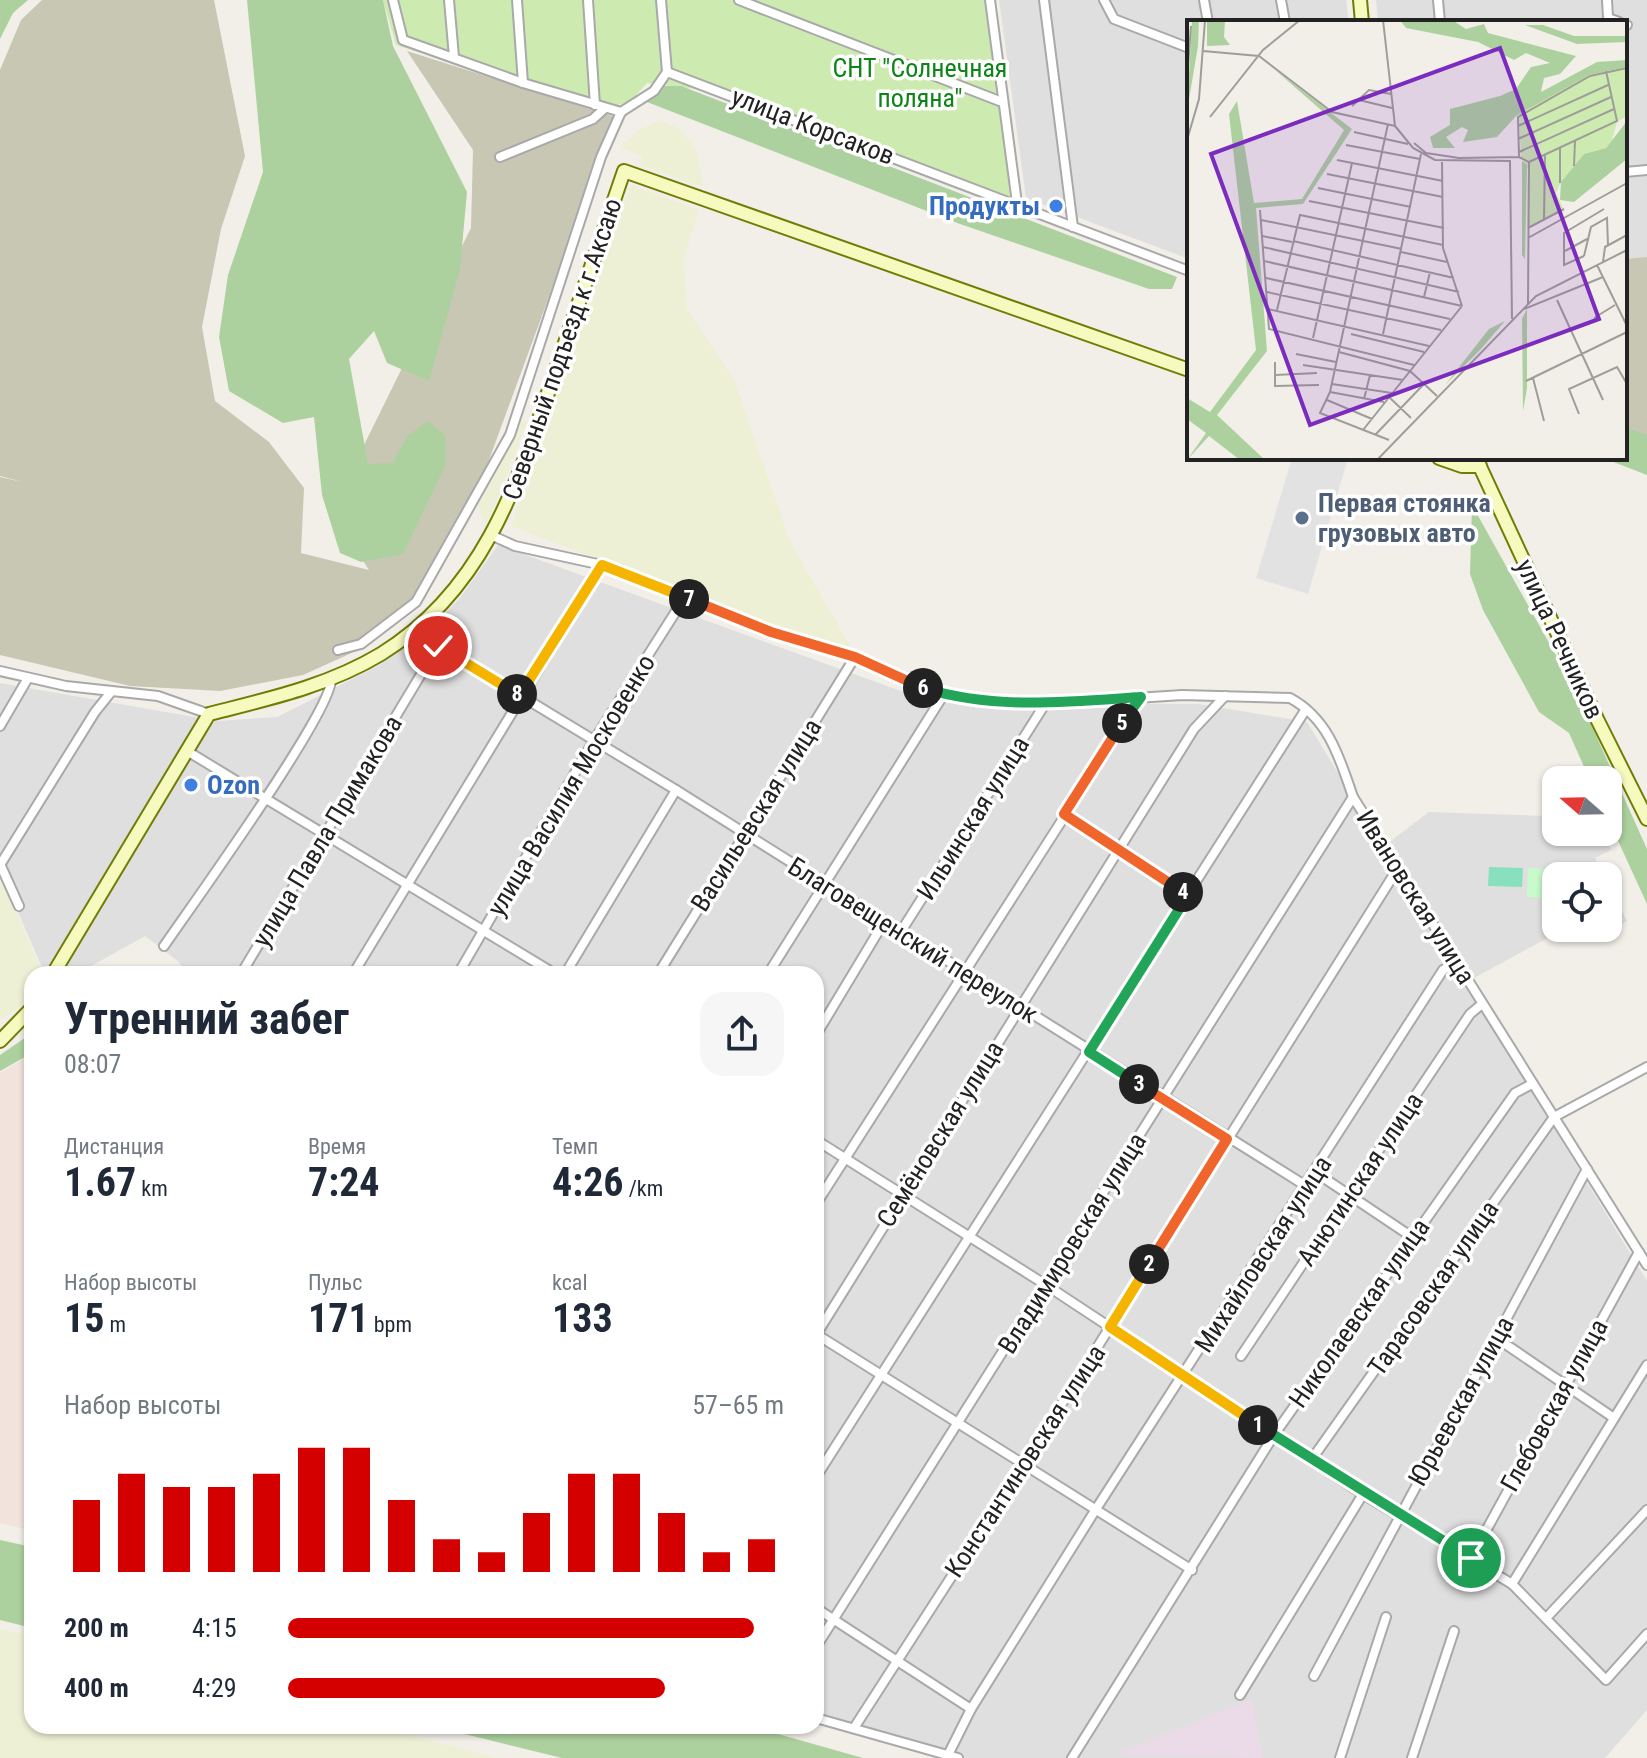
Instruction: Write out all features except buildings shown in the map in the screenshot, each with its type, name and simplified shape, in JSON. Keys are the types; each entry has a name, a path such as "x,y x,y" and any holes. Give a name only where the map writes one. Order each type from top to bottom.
{"street":[{"path":"393,0 403,40 523,83 621,112"},
{"path":"449,0 454,57"},
{"path":"517,0 523,83"},
{"path":"588,0 595,105"},
{"path":"338,650 361,644 416,602 510,435 601,157 621,112 654,91 667,72 661,0"},
{"path":"739,0 1002,102"},
{"path":"990,0 1017,203"},
{"path":"1044,0 1073,227"},
{"path":"1104,0 1114,19 1187,47"},
{"path":"1204,0 1208,20"},
{"path":"1281,0 1285,20"},
{"path":"1360,0 1362,20"},
{"path":"1438,0 1440,20"},
{"path":"1607,0 1608,18 1613,20"},
{"name":"улица Корсаков","path":"667,72 1187,270"},
{"path":"500,157 593,119 605,108"},
{"path":"1627,172 1647,170"},
{"name":"Северный подъезд к г.Аксаю","path":"209,714 331,679 372,659 414,631 459,586 493,536 523,465 624,171 1187,369"},
{"path":"1445,460 1462,466 1478,462"},
{"name":"улица Речников","path":"1478,462 1647,819"},
{"path":"493,536 515,546 602,565 771,632 855,657 914,685 972,700 1045,704 1141,697 1225,696 1290,698 1306,709 824,1465"},
{"path":"358,966 519,696 602,565"},
{"name":"улица Василия Московенко","path":"463,966 593,742 685,597"},
{"name":"Благовещенский переулок","path":"414,631 676,790 1164,1100 1306,1186"},
{"name":"улица Павла Примакова","path":"246,966 438,646"},
{"name":"Васильевская улица","path":"663,966 855,657"},
{"path":"0,671 111,692 158,696 209,714 58,966"},
{"path":"0,726 28,678"},
{"path":"164,946 266,797 327,699 331,679"},
{"path":"19,906 0,865 95,712 111,692"},
{"path":"773,966 944,694"},
{"name":"Семёновская улица","path":"824,1321 1194,729 1225,696"},
{"path":"824,1192 1141,697"},
{"name":"Ильинская улица","path":"900,933 1045,704"},
{"name":"Ивановская улица","path":"1306,709 1338,751 1353,797 1647,1265"},
{"path":"187,751 408,882 542,966"},
{"path":"570,966 676,790"},
{"name":"Владимировская улица","path":"824,1635 1353,797"},
{"path":"1064,814 1188,895"},
{"name":"Константиновская улица","path":"854,1728 1024,1464 1398,868"},
{"path":"824,1022 884,922"},
{"name":"Михайловская улица","path":"948,1755 971,1709 1096,1509 1184,1377 1443,970 1457,962"},
{"name":"Анютинская улица","path":"1241,1356 1470,1014 1482,1004"},
{"path":"0,1041 24,1016"},
{"path":"1554,1117 1647,1067"},
{"name":"Николаевская улица","path":"1072,1758 1274,1435 1515,1093 1532,1084"},
{"name":"Тарасовская улица","path":"1312,1459 1554,1117"},
{"path":"824,1145 1046,1285 1363,1494 1512,1584 1606,1680 1647,1634"},
{"name":"Юрьевская улица","path":"1314,1676 1587,1169"},
{"path":"1315,1172 1412,1237"},
{"name":"Глебовская улица","path":"1471,1558 1639,1252"},
{"path":"1495,1337 1614,1418"},
{"path":"824,1339 1192,1570"},
{"path":"1512,1584 1647,1365"},
{"path":"1240,1695 1363,1494"},
{"path":"1549,1615 1647,1510"},
{"path":"824,1613 971,1709"},
{"path":"1340,1758 1386,1617"},
{"path":"1412,1758 1454,1631"},
{"path":"824,1720 958,1758"}],"shaded area":[{"path":"42,0 214,0 245,156 221,229 202,327 215,401 269,442 304,488 301,553 369,570 331,512 471,228 473,150 407,51 615,117 486,468 426,583 398,614 356,651 303,675 220,691 130,686 0,655 0,477 23,482 0,476 0,70 21,20"},
{"path":"999,0 1346,0 1349,20 1187,20 1187,258 1026,198"},
{"path":"1376,0 1647,0 1647,274 1627,276 1627,20 1378,20"},
{"path":"660,121 679,128 697,149 703,187 640,165 642,157 621,147 640,129"},
{"path":"631,185 699,210 684,260 687,309 734,380 791,543 852,649 795,635 511,526"},
{"path":"1647,257 1647,443 1627,435 1627,259"},
{"path":"528,419 488,522 484,522 478,507 480,500 521,422"},
{"name":"Первая стоянка грузовых авто","path":"1291,460 1347,460 1308,594 1256,578"},
{"path":"498,545 934,703 1199,704 1307,722 1647,1281 1647,1710 1605,1758 944,1758 824,1723 824,966 182,966 145,936 91,966 42,966 0,871 0,683 217,721 277,717 378,666 424,635 460,598"},
{"path":"1429,812 1542,816 1542,846 1609,846 1611,850 1595,858 1597,862 1542,862 1542,941 1474,978 1388,843"},
{"path":"0,873 40,966 24,966 24,1003 0,1020"},
{"path":"24,1059 24,1529 0,1523 0,1073"},
{"path":"0,1628 24,1634 24,1734 406,1734 497,1758 0,1758"},
{"path":"1251,1699 1263,1758 1115,1755"}],"green space":[{"path":"0,0 28,0 13,13 0,39"},
{"path":"247,0 383,0 393,46 467,192 460,269 429,381 387,363 374,331 349,359 368,464 393,463 408,435 428,421 445,435 446,464 403,554 361,562 340,553 322,495 314,417 283,423 229,391 219,337 228,275 263,172"},
{"name":"СНТ \"Солнечная поляна\"","path":"383,0 994,0 1021,208 702,90 647,83 631,101 602,110 396,45"},
{"path":"663,86 681,86 1177,277 1172,289 1149,289 960,224 647,102"},
{"path":"1627,428 1647,435 1647,475 1608,460 1627,460"},
{"path":"1472,505 1577,693 1610,766 1584,766 1569,733 1539,712 1483,610 1470,574"},
{"path":"1622,793 1647,849 1647,904 1620,846"},
{"path":"1489,867 1523,868 1522,887 1488,886"},
{"path":"1528,868 1542,869 1542,898 1527,897"},
{"path":"24,1038 24,1058 0,1071 0,1055"},
{"path":"0,1540 24,1545 24,1626 0,1620"},
{"path":"464,1734 778,1734 863,1758 562,1758"}],"place":[{"name":"Продукты","path":"1056,206"},
{"name":"Первая стоянка грузовых авто","path":"1302,518"},
{"name":"Ozon","path":"191,785"}],"route":[{"path":"438,646 519,696 602,565 771,632 855,657 914,685 958,697 1045,704 1141,697 1064,814 1188,895 1089,1052 1227,1139 1110,1327 1363,1494 1471,1558"}]}
